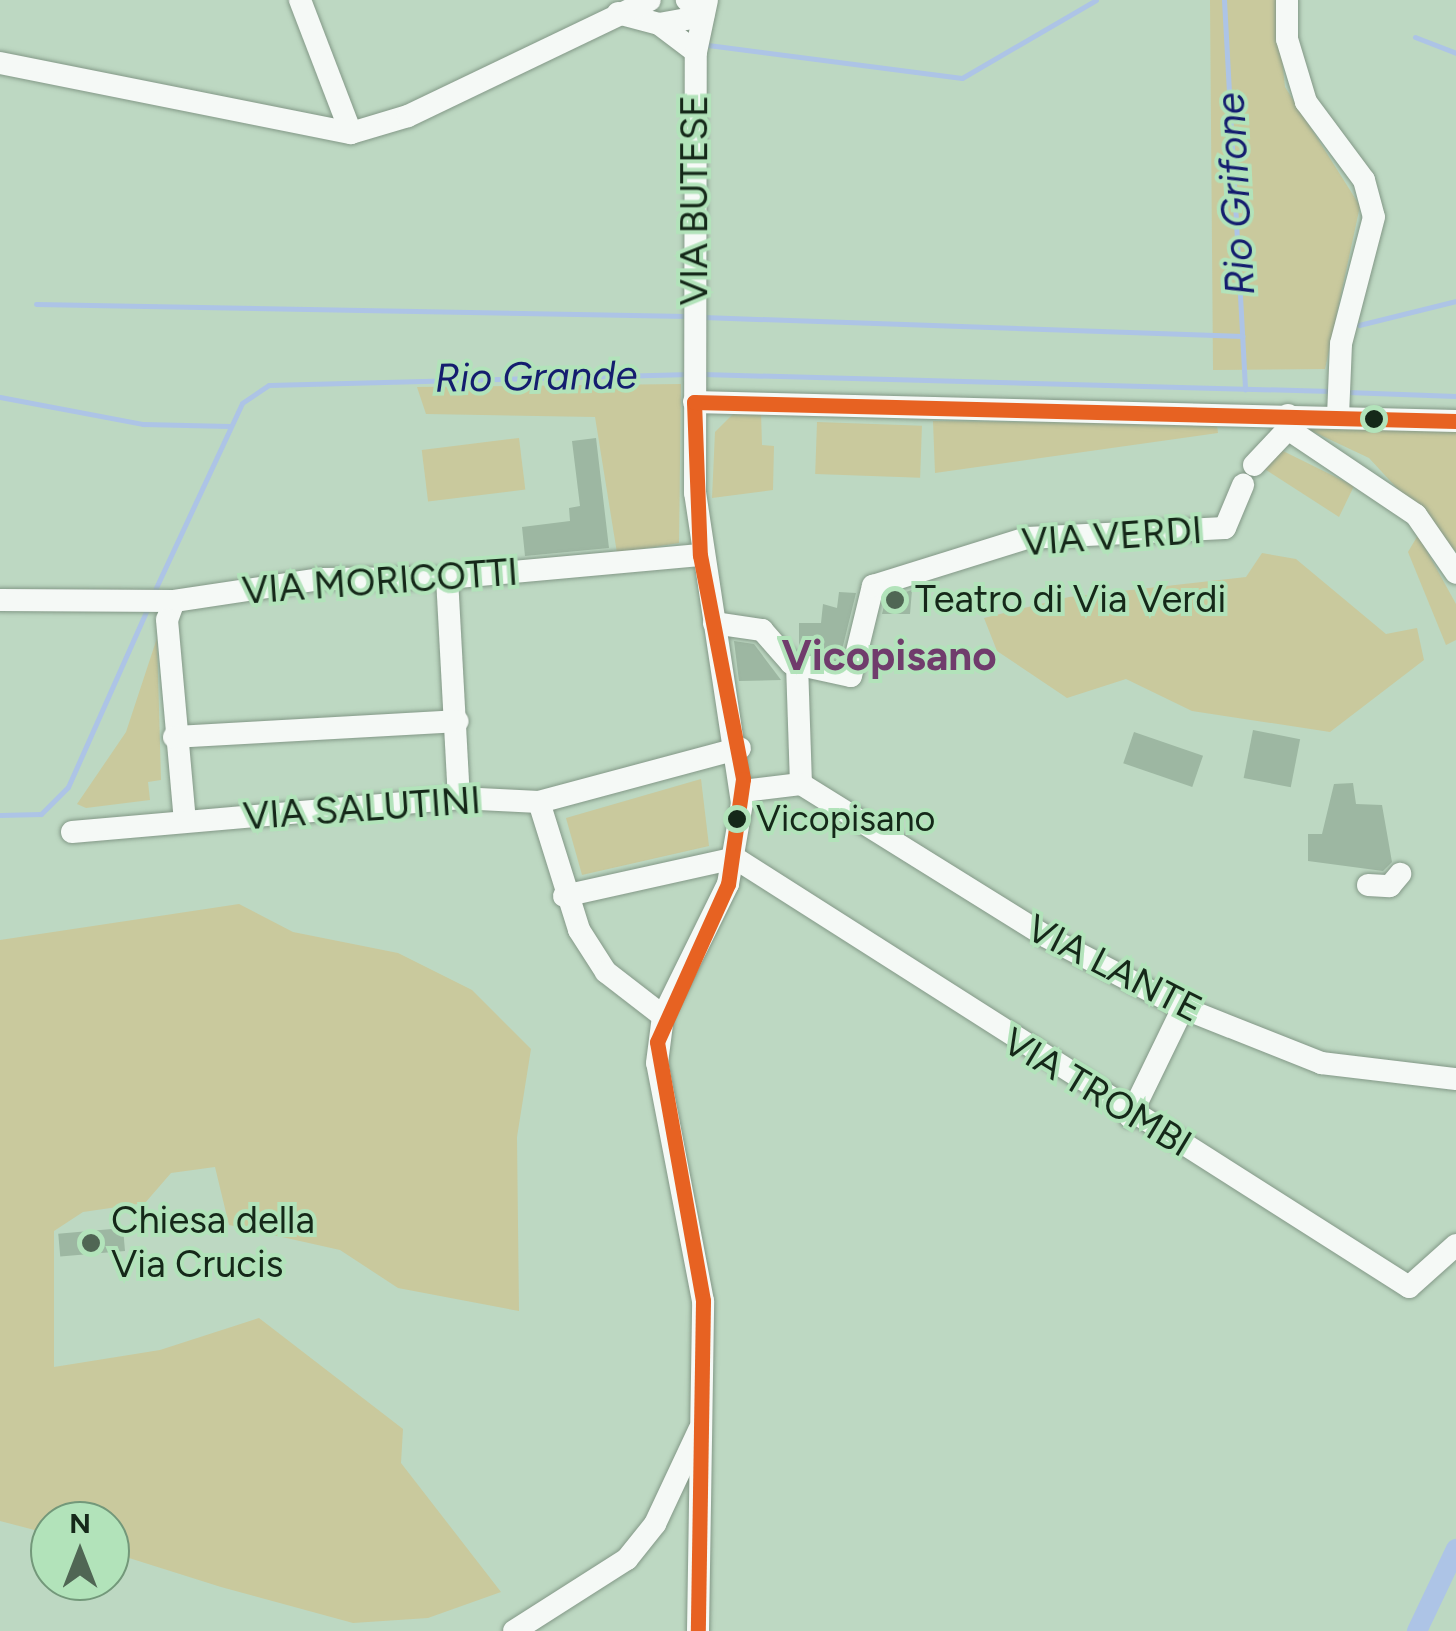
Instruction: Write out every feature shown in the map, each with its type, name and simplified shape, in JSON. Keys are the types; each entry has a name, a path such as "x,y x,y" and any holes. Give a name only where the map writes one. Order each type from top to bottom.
{"street":[{"path":"300,0 351,133"},
{"path":"0,63 351,133 408,116 613,6 650,0"},
{"path":"1286,0 1286,39 1306,102 1364,180 1374,217 1339,368 1338,407"},
{"path":"659,24 699,5"},
{"name":"VIA BUTESE","path":"663,1016 735,858 743,791 740,748 700,555 694,392 699,5"},
{"path":"613,6 659,24 696,52"},
{"path":"694,392 1288,422 1338,407 1456,421"},
{"path":"1288,422 1398,500 1456,573"},
{"name":"VIA VERDI","path":"796,664 851,676 873,586 1027,538 1225,528 1248,475 1288,422"},
{"name":"VIA MORICOTTI","path":"0,600 135,595 171,601 320,579 447,578 700,555"},
{"path":"447,578 458,721 459,798"},
{"path":"171,601 174,736 186,822"},
{"path":"714,623 771,634 796,664 800,784 743,791"},
{"path":"174,736 458,721"},
{"name":"VIA SALUTINI","path":"72,832 459,798 539,802 740,748"},
{"name":"VIA LANTE","path":"800,784 1045,936 1183,1008 1330,1066 1456,1078"},
{"path":"539,802 564,896 606,972 663,1016 658,1085 703,1301 698,1631"},
{"path":"564,896 735,858"},
{"name":"VIA TROMBI","path":"735,858 1130,1117 1409,1288 1456,1245"},
{"path":"1368,885 1396,884 1400,874"},
{"path":"1130,1117 1183,1008"},
{"path":"514,1631 627,1558 655,1524 701,1427"}],"green space":[{"path":"1210,0 1276,0 1285,87 1360,206 1325,369 1213,370"},
{"path":"681,384 679,543 617,553 595,417 426,414 417,387"},
{"path":"761,413 762,445 774,446 773,490 712,498 715,432 733,414"},
{"path":"933,421 1217,424 1218,433 935,473"},
{"path":"817,422 922,426 920,478 815,474"},
{"path":"1299,425 1456,432 1456,552 1369,458"},
{"path":"519,438 525,490 428,502 422,450"},
{"path":"1281,450 1354,486 1339,517 1260,466"},
{"path":"1418,535 1456,604 1456,640 1446,645 1408,552"},
{"path":"1262,553 1296,559 1386,634 1417,628 1424,660 1330,732 1192,711 1126,679 1067,698 997,651 984,618 1069,597 1246,577"},
{"path":"157,638 161,780 148,782 150,800 86,808 77,804 126,732"},
{"path":"701,779 709,846 582,875 566,818"},
{"path":"239,904 293,932 398,953 472,990 531,1049 517,1137 519,1311 398,1288 340,1250 229,1225 215,1167 171,1173 145,1203 83,1212 54,1231 54,1367 160,1350 259,1318 403,1429 401,1463 501,1592 428,1618 353,1623 130,1558 130,1501 30,1501 30,1529 0,1521 0,940"}],"building":[{"path":"596,438 609,548 525,556 522,527 570,521 569,508 580,506 572,441"},
{"path":"912,590 910,614 882,614 886,598"},
{"path":"839,592 856,593 840,658 799,649 799,623 821,623 823,604 837,608"},
{"path":"734,641 754,644 781,680 739,681"},
{"path":"1253,730 1300,739 1291,787 1244,778"},
{"path":"1134,732 1203,756 1192,787 1123,763"},
{"path":"1353,783 1356,804 1382,805 1392,862 1383,871 1308,861 1308,834 1322,834 1334,784"},
{"name":"Chiesa della Via Crucis","path":"123,1228 125,1251 60,1257 58,1234"}],"waterway":[{"path":"708,45 962,78 1096,0"},
{"name":"Rio Grifone","path":"1224,0 1245,389"},
{"path":"1415,37 1456,53"},
{"path":"1359,325 1456,301"},
{"path":"36,304 687,316"},
{"path":"703,317 1243,336"},
{"name":"Rio Grande","path":"154,592 242,403 269,385 691,374"},
{"name":"Rio Grande","path":"702,374 1331,391"},
{"name":"Rio Grande","path":"1347,392 1456,396"},
{"path":"0,397 143,424 229,426"},
{"name":"Rio Grande","path":"0,815 41,814 68,787 148,607"},
{"path":"1417,1631 1456,1549"}],"transit line":[{"path":"694,402 700,555 743,779 728,884 657,1042 703,1301 698,1631"},
{"path":"694,402 1456,421"}],"place":[{"name":"Teatro di Via Verdi","path":"895,600"},
{"name":"Vicopisano","path":"737,819"},
{"name":"Chiesa della Via Crucis","path":"91,1243"}],"district":[{"name":"Vicopisano","path":"889,656"}]}
